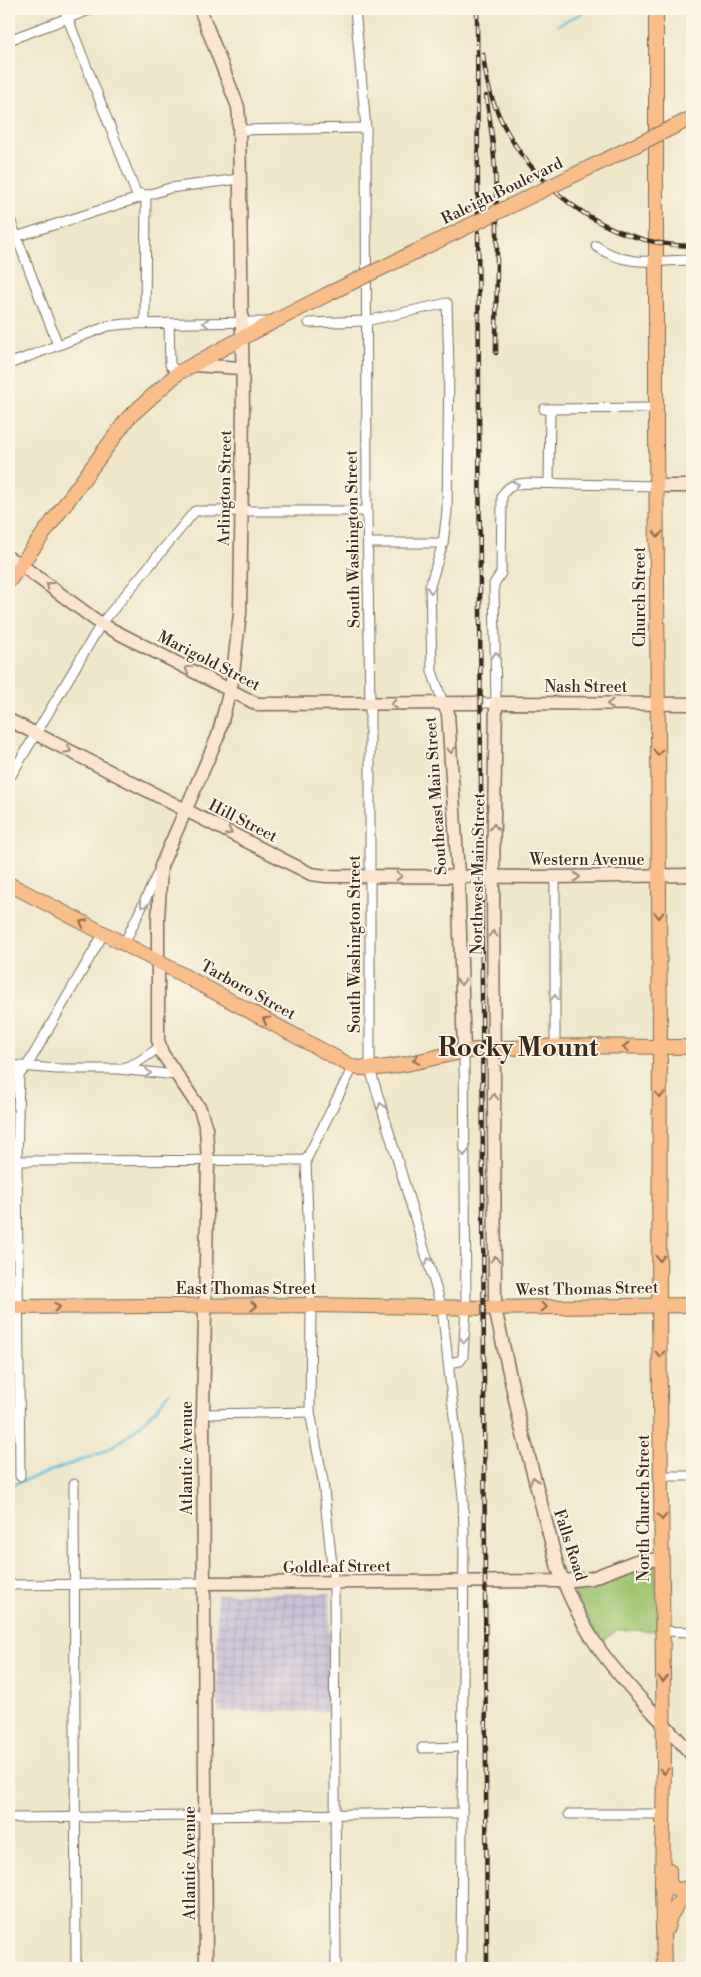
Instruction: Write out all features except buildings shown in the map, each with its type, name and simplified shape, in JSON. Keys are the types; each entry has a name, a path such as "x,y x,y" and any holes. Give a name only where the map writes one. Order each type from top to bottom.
{"main road":[{"name":"Church Street","path":"656,9 656,408 660,1047"},
{"name":"Raleigh Boulevard","path":"9,581 15,561 128,418 178,373 326,295 692,118"},
{"name":"Tarboro Street","path":"9,884 157,961 353,1067 370,1070 464,1051 488,1049 692,1047"},
{"name":"North Church Street","path":"660,1047 660,1305 664,1722 662,1887 664,1968"},
{"name":"West Thomas Street","path":"489,1308 692,1305"},
{"name":"East Thomas Street","path":"14,1307 312,1306 489,1308"},
{"path":"664,1821 668,1845 670,1885 678,1890 690,1886"},
{"path":"664,1941 670,1916 690,1886"}],"street":[{"path":"9,40 66,13 92,9"},
{"name":"Arlington Street","path":"157,961 158,887 161,866 218,736 231,692 240,613 242,322 239,179 240,130 238,108 200,9"},
{"name":"South Washington Street","path":"355,9 366,128 367,511 370,704 370,1070 442,1308 463,1497 461,1968"},
{"path":"66,13 136,193 146,195"},
{"path":"240,130 366,128"},
{"path":"12,238 146,195 187,185 239,179"},
{"path":"145,323 146,195"},
{"path":"9,218 12,238 58,345"},
{"path":"596,246 616,258 628,261 692,260"},
{"name":"Southeast Main Street","path":"366,321 447,304 447,512 443,543 430,586 432,671 448,713 458,875 464,1051"},
{"path":"309,323 366,321"},
{"path":"9,364 108,326 145,323 273,322"},
{"path":"169,323 170,365 178,373"},
{"path":"193,365 242,368"},
{"path":"549,483 547,409 656,408"},
{"name":"Northwest Main Street","path":"489,1308 487,876 496,703 494,584 501,573 502,496 504,491 512,484 549,483 657,486"},
{"path":"657,486 692,486"},
{"path":"9,779 102,624 195,511 367,511"},
{"path":"368,543 443,543"},
{"path":"9,551 15,561"},
{"name":"Marigold Street","path":"15,561 102,624 257,704 480,703"},
{"name":"Nash Street","path":"480,703 692,704"},
{"name":"Hill Street","path":"9,720 312,874 326,876 487,876"},
{"path":"124,944 161,866"},
{"name":"Western Avenue","path":"487,876 692,875"},
{"path":"555,877 556,1047"},
{"path":"20,1476 14,1307 13,1161 19,1075 27,1066 104,934"},
{"name":"Atlantic Avenue","path":"157,961 158,1040 162,1053 200,1109 206,1128 208,1161 203,1414 206,1968"},
{"path":"118,1069 138,1062 160,1047"},
{"path":"449,1362 460,1361 463,1357 466,1308 464,1051"},
{"path":"9,1065 66,1070 118,1069 177,1076"},
{"path":"336,1968 334,1584 323,1481 310,1412 312,1306 306,1160 353,1067"},
{"path":"13,1161 306,1160"},
{"name":"Falls Road","path":"489,1308 547,1528 563,1581 601,1652 692,1755"},
{"path":"203,1414 310,1412"},
{"path":"662,1476 692,1476"},
{"path":"74,1484 76,1968"},
{"name":"Goldleaf Street","path":"9,1585 499,1583 563,1581 592,1578 636,1561 662,1559"},
{"path":"663,1632 692,1632"},
{"path":"422,1748 462,1747"},
{"path":"9,1818 462,1813"},
{"path":"569,1814 664,1821"}],"shaded area":[{"path":"330,1593 331,1711 218,1712 217,1594"}],"green space":[{"path":"652,1565 655,1567 658,1631 617,1630 601,1642 577,1600 576,1587 622,1570"}],"waterway":[{"path":"558,25 590,9"},
{"path":"9,1486 101,1453 120,1441 138,1426 170,1392"}],"railway":[{"path":"477,9 487,1968"},
{"path":"483,54 490,94 509,135 527,161 548,185 573,206 600,223 629,235 660,243 692,246"},
{"path":"486,96 491,128 496,192 496,353"}],"district":[{"name":"Rocky Mount","path":"518,1048"}]}
